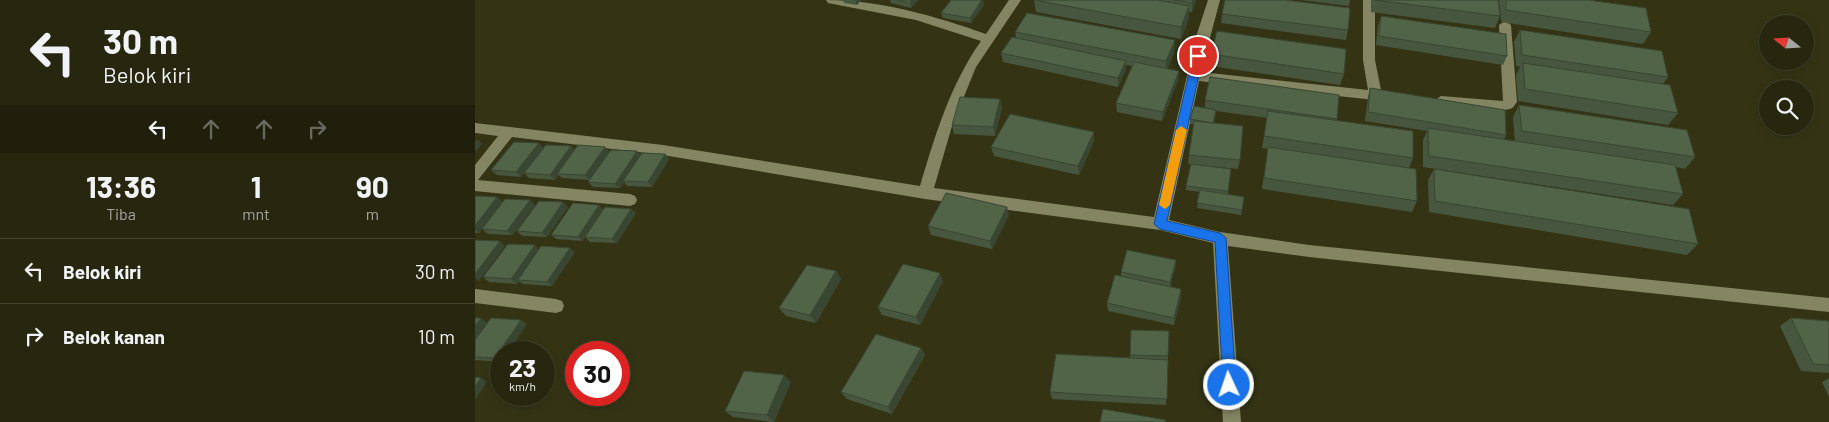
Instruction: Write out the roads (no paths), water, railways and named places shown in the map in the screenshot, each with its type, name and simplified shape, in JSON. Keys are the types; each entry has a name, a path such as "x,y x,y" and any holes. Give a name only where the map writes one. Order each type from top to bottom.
{"street":[{"path":"832,0 856,8 891,11 949,25 988,39"},
{"path":"925,193 945,126 970,66 1015,0"},
{"path":"1160,224 1194,76 1214,0"},
{"path":"1194,76 1380,96 1369,60 1369,0"},
{"path":"1423,100 1507,106 1512,99 1505,25"},
{"path":"475,128 663,150 925,193 1160,224 1220,238 1399,261 1512,271 1829,305"},
{"path":"475,175 509,132"},
{"path":"475,185 630,200"},
{"path":"1220,238 1231,422"},
{"path":"475,296 556,306"}]}
